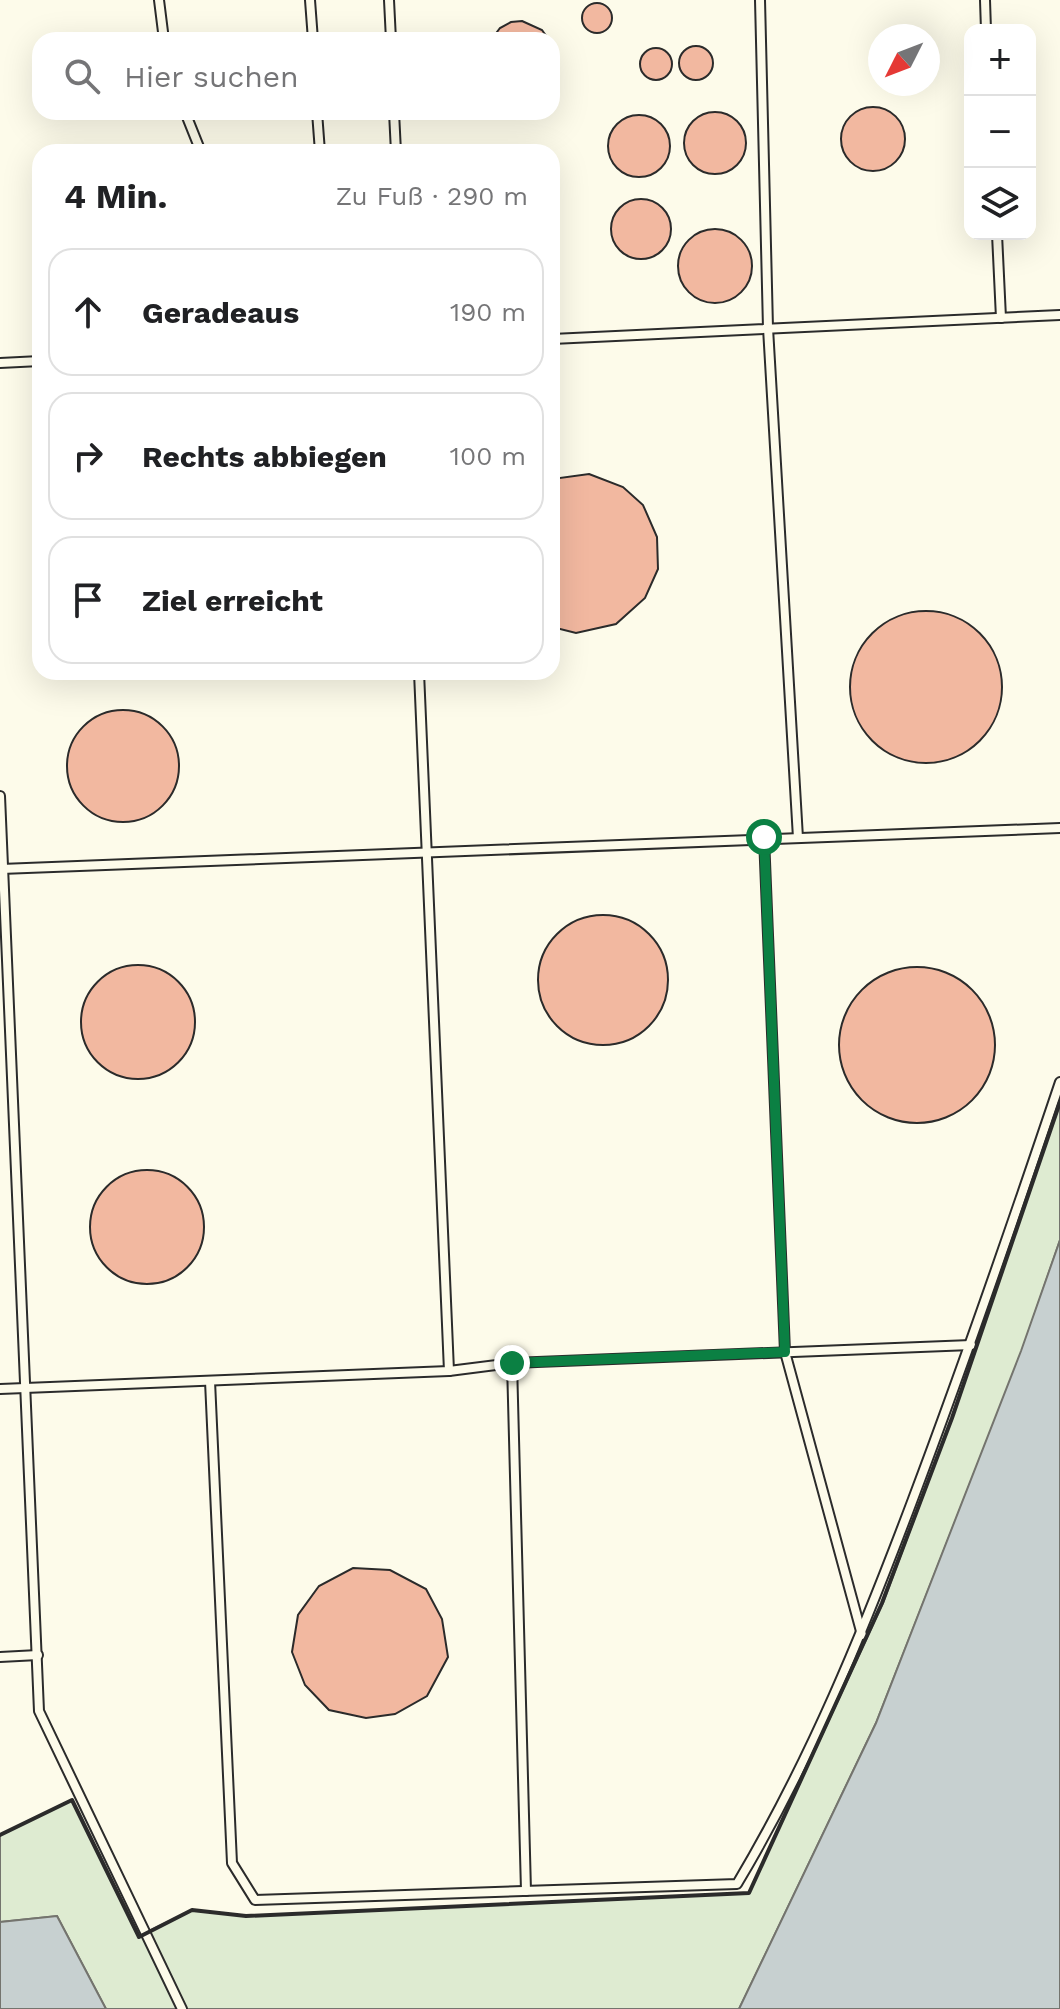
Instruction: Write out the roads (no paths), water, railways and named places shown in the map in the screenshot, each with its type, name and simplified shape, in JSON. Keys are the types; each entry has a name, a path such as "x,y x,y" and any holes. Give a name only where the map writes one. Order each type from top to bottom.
{"lane":[{"path":"159,0 163,32"},
{"path":"310,0 312,32"},
{"path":"389,0 391,32"},
{"path":"760,0 768,328 798,838"},
{"path":"985,0 986,24"},
{"path":"188,120 198,144"},
{"path":"318,120 319,144"},
{"path":"394,120 396,144"},
{"path":"997,240 1001,318"},
{"path":"560,339 1060,315"},
{"path":"0,363 32,361"},
{"path":"419,680 449,1371"},
{"path":"0,796 39,1711 182,2009"},
{"path":"2,869 764,837 1060,828"},
{"path":"764,837 785,1352 862,1635"},
{"path":"210,1381 232,1863 255,1900 737,1884 776,1818 862,1635 971,1345 1060,1082"},
{"path":"0,1389 449,1371 512,1363 971,1345"},
{"path":"512,1363 526,1891"},
{"path":"0,1657 38,1655"}]}
